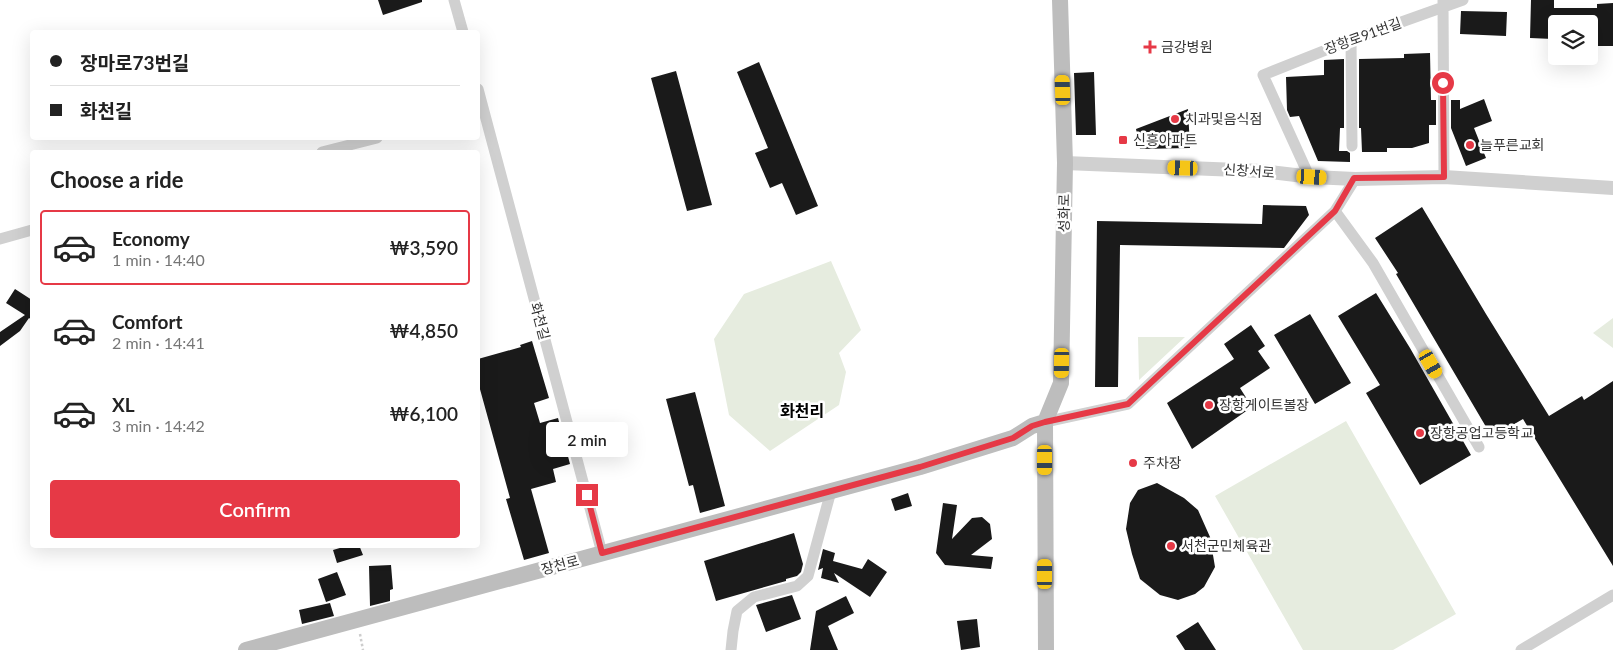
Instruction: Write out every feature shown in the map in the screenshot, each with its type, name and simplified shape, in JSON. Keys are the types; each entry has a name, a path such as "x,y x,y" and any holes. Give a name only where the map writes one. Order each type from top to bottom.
{"main road":[{"name":"성화로","path":"1046,650 1045,422 1061,382 1065,163 1060,0"},
{"name":"장천로","path":"246,650 920,467 1013,438 1032,426 1045,422"}],"street":[{"path":"454,0 462,30"},
{"name":"장항로91번길","path":"1309,176 1263,75 1443,4 1463,0"},
{"path":"1443,4 1444,177"},
{"path":"1351,40 1352,146"},
{"name":"화천길","path":"480,110 602,553"},
{"path":"330,150 369,140"},
{"name":"신창서로","path":"1065,163 1262,171 1354,178 1444,177 1613,188"},
{"path":"1045,422 1128,404 1335,211 1354,178"},
{"path":"1335,211 1373,263 1479,448"},
{"path":"0,239 30,231"},
{"path":"731,650 737,611 754,597 797,586 808,576 830,491"},
{"path":"1521,650 1613,595"}],"shaded area":[{"path":"831,261 861,330 839,353 846,372 839,405 770,451 729,415 714,339 744,294"},
{"path":"1613,318 1613,348 1593,333"},
{"path":"1138,337 1185,337 1139,380"},
{"path":"1346,421 1456,614 1393,650 1303,650 1215,496"}],"building":[{"path":"378,0 422,0 422,2 383,15"},
{"path":"1531,0 1554,0 1554,8 1597,8 1597,4 1613,3 1613,46 1598,46 1598,15 1548,15 1548,39 1530,38"},
{"path":"1461,11 1507,12 1506,36 1460,34"},
{"path":"1430,53 1431,100 1436,100 1436,125 1429,125 1429,143 1412,148 1387,148 1387,152 1362,152 1361,128 1359,128 1359,59 1404,58 1404,54"},
{"path":"1344,59 1344,128 1340,128 1339,151 1350,153 1350,162 1318,161 1299,116 1290,117 1287,110 1286,77 1324,75 1324,60"},
{"path":"759,62 818,206 796,215 782,183 770,188 755,153 768,148 737,72"},
{"path":"676,71 712,205 687,211 651,78"},
{"path":"1094,72 1096,135 1076,135 1074,73"},
{"path":"1484,99 1492,121 1474,128 1486,158 1466,166 1451,128 1451,100 1460,100 1460,109"},
{"name":"치과및음식점","path":"1188,109 1190,148 1140,149 1136,129"},
{"path":"1263,205 1306,206 1309,215 1284,248 1120,245 1118,387 1095,387 1097,221 1262,224"},
{"path":"1422,207 1549,416 1582,396 1584,400 1613,381 1613,566 1523,419 1492,437 1396,274 1398,273 1375,238"},
{"path":"15,289 30,299 30,319 20,331 0,346 0,332 25,315 6,303"},
{"path":"1376,293 1410,348 1471,455 1420,485 1366,393 1380,385 1338,316"},
{"path":"1310,314 1351,383 1315,404 1274,335"},
{"name":"장항게이트볼장","path":"1251,325 1265,346 1258,351 1270,368 1240,388 1252,407 1192,449 1167,403 1234,359 1224,344"},
{"path":"532,341 549,398 534,403 540,423 558,418 570,464 553,469 556,482 531,489 549,553 524,560 506,499 510,498 480,389 480,358 521,347 520,345"},
{"path":"695,392 725,506 700,513 693,485 689,486 666,399"},
{"name":"서천군민체육관","path":"1157,483 1184,498 1198,510 1210,537 1215,567 1204,587 1195,594 1178,600 1160,595 1140,579 1126,529 1130,503 1138,490"},
{"path":"908,493 912,506 895,511 891,499"},
{"path":"943,503 957,505 952,539 972,518 982,517 990,524 992,539 971,555 993,557 991,569 945,565 936,553"},
{"path":"794,533 803,564 801,572 797,576 786,579 786,581 716,601 704,561"},
{"path":"360,548 363,555 337,563 333,550"},
{"path":"823,549 835,553 833,561 862,569 868,559 887,572 870,597 834,573 839,583 821,578 823,568 818,570"},
{"path":"391,565 393,589 390,590 390,601 370,606 369,566"},
{"path":"337,572 346,595 326,602 318,579"},
{"path":"792,595 801,619 766,632 756,605"},
{"path":"846,596 854,613 828,626 838,650 810,650 816,611"},
{"path":"330,603 334,616 302,624 299,610"},
{"path":"977,619 980,647 961,650 957,621"},
{"path":"1198,622 1216,650 1185,650 1176,636"}],"place":[{"name":"금강병원","path":"1150,47"},
{"name":"치과및음식점","path":"1175,119"},
{"name":"신흥아파트","path":"1123,140"},
{"name":"늘푸른교회","path":"1470,145"},
{"name":"장항게이트볼장","path":"1209,405"},
{"name":"장항공업고등학교","path":"1420,433"},
{"name":"주차장","path":"1133,463"},
{"name":"서천군민체육관","path":"1171,546"}],"district":[{"name":"화천리","path":"802,411"}],"route":[{"path":"587,495 602,553 920,467 1013,438 1032,426 1045,422 1128,404 1335,211 1354,178 1444,177 1443,83"}]}
